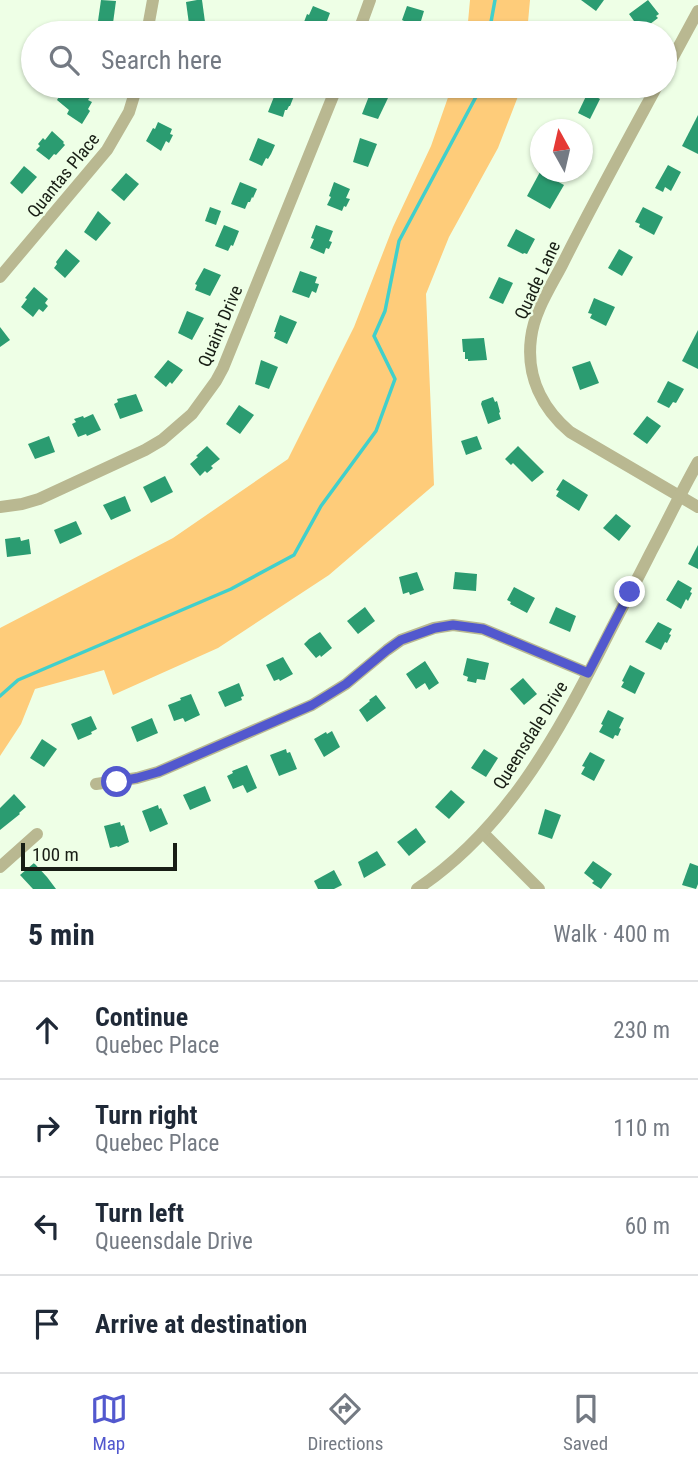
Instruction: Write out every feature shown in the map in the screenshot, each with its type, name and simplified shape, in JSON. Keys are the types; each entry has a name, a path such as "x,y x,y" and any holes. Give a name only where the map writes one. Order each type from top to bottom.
{"street":[{"path":"149,21 152,0"},
{"path":"362,21 370,0"},
{"path":"677,50 698,11"},
{"name":"Quantas Place","path":"0,277 107,150 129,112 133,98"},
{"name":"Quaint Drive","path":"0,507 39,499 145,450 178,428 192,414 223,368 332,98"},
{"name":"Quade Lane","path":"651,98 535,318 530,353 536,385 548,410 558,422 594,448 698,507"},
{"name":"Queensdale Drive","path":"416,889 449,865 483,833 529,776 588,673 651,554 678,496 698,463"},
{"path":"96,784 158,772 312,705 346,684 401,640 435,628 453,625 483,629 588,673"},
{"path":"483,833 539,889"},
{"path":"0,867 37,834"}],"shaded area":[{"path":"470,0 530,0 528,21 468,21"},
{"path":"448,98 517,98 498,148 449,237 426,294 434,485 329,575 218,648 113,695 104,670 35,689 21,724 0,756 0,628 173,538 288,459 354,327 393,227 431,146"}],"building":[{"path":"101,0 116,1 113,21 98,21"},
{"path":"202,0 205,21 189,21 186,2"},
{"path":"581,0 604,0 596,11"},
{"path":"648,0 659,14 654,21 634,21 629,14"},
{"path":"313,6 330,13 327,21 304,21 307,14 309,15"},
{"path":"407,6 424,11 421,21 402,20"},
{"path":"90,98 88,100 92,102 82,124 67,114 69,110 57,100"},
{"path":"273,98 293,98 283,117 268,112"},
{"path":"368,98 388,98 378,119 362,114"},
{"path":"585,98 598,98 600,99 590,119 578,113"},
{"path":"698,115 698,154 682,146"},
{"path":"158,122 172,129 170,134 173,135 161,151 146,141"},
{"path":"52,131 65,145 49,160 36,150 43,138 45,140"},
{"path":"258,138 275,145 262,166 249,160"},
{"path":"360,138 377,144 368,167 353,162"},
{"path":"668,165 681,172 671,191 665,187 663,192 655,188"},
{"path":"24,166 37,177 22,194 10,183"},
{"path":"126,173 139,184 124,201 111,190"},
{"path":"240,182 257,189 245,209 231,204"},
{"path":"334,182 350,189 346,198 350,199 342,211 327,205"},
{"path":"535,182 558,182 564,185 550,209 527,196"},
{"path":"210,207 221,211 216,225 205,221"},
{"path":"643,207 663,217 654,235 635,222"},
{"path":"98,211 111,223 96,241 84,232"},
{"path":"224,225 239,231 228,251 215,246"},
{"path":"316,225 333,231 329,241 332,242 324,254 310,248"},
{"path":"516,229 535,239 527,254 507,246"},
{"path":"66,249 80,261 65,278 54,268"},
{"path":"619,249 633,257 622,276 608,268"},
{"path":"204,268 221,275 210,296 195,290 195,284"},
{"path":"300,271 317,277 315,283 319,284 316,293 312,291 309,298 292,292"},
{"path":"499,277 513,283 503,304 489,298"},
{"path":"34,287 48,299 45,303 48,306 43,312 39,309 33,317 21,307"},
{"path":"594,298 615,307 606,326 590,318 592,314 588,313"},
{"path":"187,311 204,318 192,340 178,333"},
{"path":"280,315 297,322 287,344 274,338"},
{"path":"0,327 10,340 0,347"},
{"path":"698,330 698,369 682,361"},
{"path":"484,338 487,360 465,359 462,339"},
{"path":"168,360 183,370 172,384 170,382 166,387 154,377"},
{"path":"261,360 278,367 269,389 255,384"},
{"path":"590,361 599,383 580,390 572,367"},
{"path":"668,381 684,389 676,403 673,402 669,408 657,402"},
{"path":"136,394 143,411 120,419 114,404 118,402 117,399"},
{"path":"493,397 495,402 497,401 501,419 488,424 481,404"},
{"path":"239,405 254,415 240,434 226,424"},
{"path":"93,414 101,430 78,437 72,424 76,422 74,419"},
{"path":"647,416 661,426 647,444 633,434"},
{"path":"49,436 55,452 35,459 28,444"},
{"path":"477,436 482,449 466,455 461,441"},
{"path":"207,446 220,459 211,466 213,468 200,476 190,464"},
{"path":"518,446 544,472 532,482 513,463 511,465 505,459"},
{"path":"165,476 173,492 151,503 143,487"},
{"path":"563,479 588,495 579,511 556,496 559,491 556,490"},
{"path":"125,496 131,511 111,520 103,505"},
{"path":"616,514 631,526 619,541 603,528"},
{"path":"76,521 82,534 60,544 54,530"},
{"path":"20,537 21,541 29,539 31,554 7,557 5,539"},
{"path":"698,545 698,569 688,564"},
{"path":"417,572 424,590 410,595 409,592 403,594 399,577"},
{"path":"455,572 477,574 476,591 453,589"},
{"path":"678,580 692,588 688,601 686,599 681,609 666,600"},
{"path":"514,587 535,598 527,613 507,600"},
{"path":"365,607 375,621 358,634 347,621"},
{"path":"556,607 576,616 570,632 549,623"},
{"path":"658,622 672,629 661,650 645,642"},
{"path":"320,632 332,648 316,658 304,644"},
{"path":"283,657 293,674 274,681 266,665"},
{"path":"467,658 489,663 485,680 477,679 476,683 467,681 468,677 463,675"},
{"path":"425,661 439,683 429,690 425,683 416,689 406,674"},
{"path":"630,665 645,673 635,694 621,687"},
{"path":"523,678 537,694 524,705 510,689"},
{"path":"239,683 244,696 241,697 242,700 225,707 218,692"},
{"path":"191,694 200,715 185,722 183,718 174,721 168,705"},
{"path":"376,695 386,708 367,722 359,710"},
{"path":"608,710 624,718 618,736 615,735 613,739 599,732"},
{"path":"91,716 97,729 78,740 71,724"},
{"path":"152,718 158,733 137,742 131,727"},
{"path":"332,731 340,747 324,757 314,739"},
{"path":"42,739 57,749 44,767 30,758"},
{"path":"286,749 297,769 279,776 270,755"},
{"path":"484,749 498,758 486,777 471,768"},
{"path":"590,752 605,760 594,781 581,774 585,767 582,766"},
{"path":"247,765 257,788 247,793 243,785 233,789 227,776"},
{"path":"205,786 211,801 190,810 183,795"},
{"path":"451,790 465,802 449,819 435,807"},
{"path":"14,794 26,807 0,830 0,808"},
{"path":"158,805 168,824 150,832 142,811"},
{"path":"545,809 561,815 552,839 538,834"},
{"path":"120,822 121,826 124,825 129,842 110,848 104,826"},
{"path":"416,828 426,842 409,856 397,842"},
{"path":"377,851 386,865 364,878 358,862"},
{"path":"593,861 612,874 601,889 584,873"},
{"path":"34,863 56,889 33,889 20,875"},
{"path":"690,863 698,866 696,889 682,885"},
{"path":"334,870 342,885 334,889 318,889 314,881"}],"waterway":[{"path":"491,21 495,0"},
{"path":"0,696 18,680 231,589 294,555 321,506 376,431 395,379 374,336 385,311 399,241 475,98"}],"route":[{"path":"117,782 158,772 312,705 346,684 401,640 435,628 453,625 483,629 588,673 630,592"}]}
